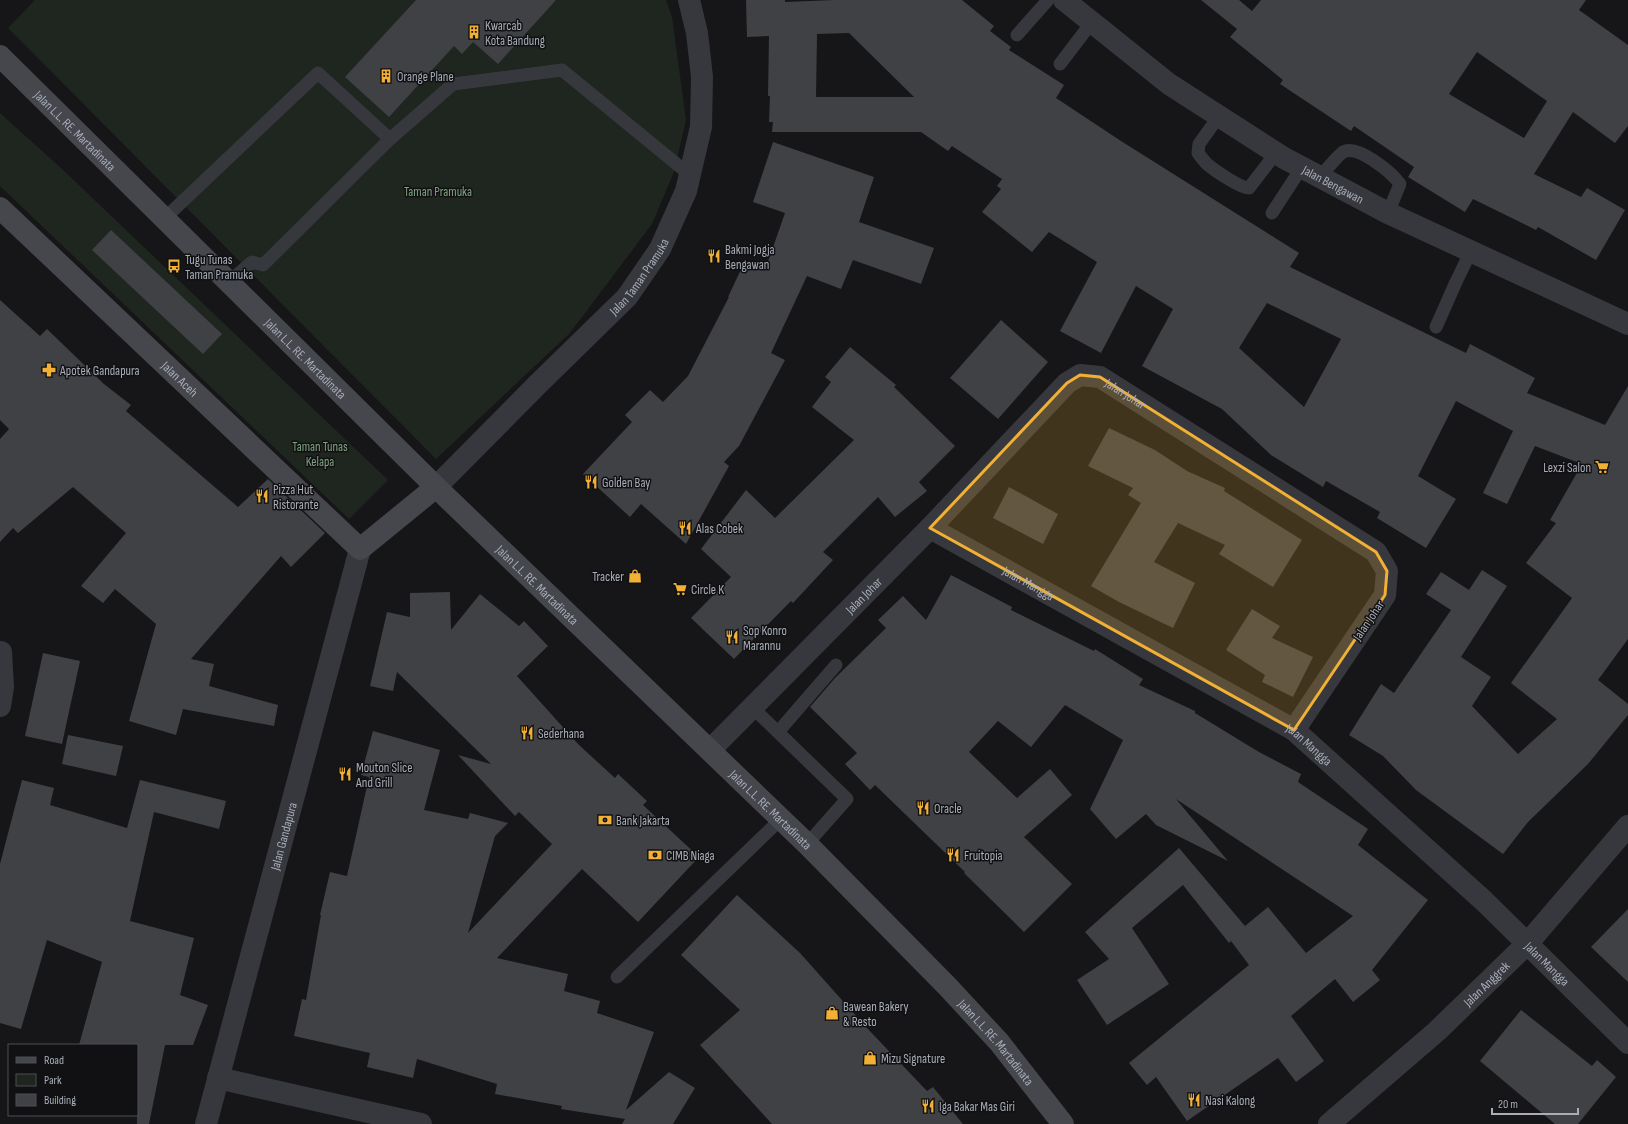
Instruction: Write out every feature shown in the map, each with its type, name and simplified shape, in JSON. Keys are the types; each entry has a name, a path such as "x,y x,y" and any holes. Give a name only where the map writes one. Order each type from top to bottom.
{"main road":[{"name":"Jalan L.L. RE. Martadinata","path":"0,56 436,487 806,844 947,986 999,1042 1062,1124"},
{"name":"Jalan Aceh","path":"0,208 360,549"},
{"path":"360,549 436,487"}],"street":[{"name":"Jalan Taman Pramuka","path":"436,487 627,297 660,249 686,191 702,127 702,77 697,33 689,0"},
{"name":"Jalan Bengawan","path":"1064,0 1169,84 1276,153 1388,213 1628,324"},
{"name":"Jalan Johar","path":"710,750 930,528 1067,383 1080,375 1100,377 1376,552 1387,571 1385,595 1294,730"},
{"name":"Jalan Mangga","path":"930,528 1294,730 1484,901 1628,1043"},
{"name":"Jalan Gandapura","path":"206,1124 360,549"},
{"path":"0,706 3,687 1,652"},
{"name":"Jalan Anggrek","path":"1329,1124 1436,1032 1527,944 1628,826"},
{"path":"218,1078 420,1124"}],"lane":[{"path":"1016,34 1048,0"},
{"path":"1060,64 1092,22"},
{"path":"228,282 252,262 262,265 390,139 453,84 562,70 690,175"},
{"path":"165,218 318,73 390,139"},
{"path":"1218,116 1199,144 1198,153 1207,164 1238,185 1244,188 1249,188 1276,153"},
{"path":"1272,213 1311,172 1343,152 1353,150 1363,154 1394,175 1400,184 1388,213"},
{"path":"1436,327 1471,251"},
{"path":"778,732 836,666"},
{"path":"753,708 847,800 806,844"},
{"path":"617,977 781,819"}],"highlighted area":[{"path":"1080,375 1100,377 1376,552 1387,571 1385,595 1294,730 930,528 1067,383"}],"green space":[{"name":"Taman Pramuka","path":"35,0 666,0 672,17 686,120 674,172 652,224 570,333 436,459 8,28"},
{"name":"Taman Tunas Kelapa","path":"0,113 61,168 388,480 349,519 0,186"}],"building":[{"path":"416,0 556,0 498,64 473,42 462,54 454,46 389,117 345,77"},
{"path":"746,0 785,0 785,2 834,0 962,0 994,26 990,31 1011,47 1009,50 1064,85 1056,98 1121,141 1299,253 1290,267 1466,353 1470,344 1535,378 1527,393 1605,425 1628,386 1628,639 1598,680 1628,704 1628,715 1588,764 1528,822 1503,854 1416,790 1383,756 1349,735 1381,684 1394,693 1451,610 1426,594 1441,572 1469,590 1482,570 1507,586 1461,657 1491,677 1472,706 1518,754 1557,719 1511,683 1572,598 1526,563 1556,523 1550,520 1582,464 1535,446 1507,504 1483,493 1513,431 1456,401 1418,476 1456,499 1426,548 1377,518 1380,512 1326,481 1323,487 1271,455 1222,409 1142,366 1173,309 1136,286 1101,353 1060,331 1097,262 1049,232 1032,252 982,212 1001,189 997,186 1002,179 952,146 948,151 921,132 772,132 773,122 769,122 770,96 768,96 769,36 747,37","holes":["849,33 914,97 816,97 817,34","1267,303 1341,339 1304,407 1239,348"]},
{"path":"1201,0 1239,0 1252,11 1261,0 1586,0 1579,10 1628,45 1628,126 1615,143 1573,112 1534,174 1581,197 1587,188 1625,210 1596,260 1538,227 1536,230 1473,199 1465,212 1408,177 1414,167 1354,126 1351,131 1280,84 1283,80 1230,37 1237,29","holes":["1477,52 1547,101 1524,138 1449,94"]},
{"path":"773,142 874,177 859,222 934,248 921,284 853,260 841,289 807,276 771,353 785,360 739,446 724,462 729,466 686,544 641,504 630,517 583,474 632,422 625,415 650,390 663,402 688,376 729,297 745,261 765,270 785,213 753,202"},
{"path":"111,230 222,334 203,354 92,250"},
{"path":"0,300 40,336 47,329 104,384 131,405 126,411 238,507 268,479 325,533 291,567 281,556 191,659 214,664 209,686 278,705 274,726 183,709 176,735 129,721 156,624 115,589 103,603 81,586 126,533 73,487 18,533 13,528 0,542 0,439 9,429 0,420"},
{"path":"1001,320 1048,362 998,419 950,378"},
{"path":"850,347 896,385 894,387 955,446 919,482 927,491 895,517 878,497 823,552 833,560 793,603 791,601 734,659 691,618 731,577 701,549 746,490 775,518 854,440 812,407 831,382 825,377"},
{"path":"1109,428 1155,450 1187,471 1225,488 1224,491 1302,540 1273,587 1219,554 1225,545 1178,523 1154,562 1195,583 1173,628 1119,602 1091,586 1141,503 1128,495 1133,488 1088,466"},
{"path":"1009,487 1058,514 1043,544 993,518"},
{"path":"951,575 1012,607 1011,610 1094,651 1095,649 1143,679 1139,685 1195,711 1195,713 1259,752 1301,774 1298,782 1368,829 1358,845 1428,900 1372,970 1380,980 1353,1002 1335,979 1291,1016 1324,1061 1296,1082 1278,1058 1187,1121 1156,1077 1147,1085 1129,1063 1249,965 1231,941 1229,943 1183,885 1132,928 1169,984 1107,1025 1077,980 1109,959 1085,932 1179,848 1245,926 1268,907 1306,953 1353,916 1176,799 1228,861 1156,825 1146,814 1116,839 1090,809 1123,740 1065,705 1031,747 998,721 969,752 1017,798 1050,769 1072,795 1024,837 1072,884 1024,932 964,873 965,872 875,785 870,790 845,764 857,753 810,707 835,678 886,628 878,620 903,596 926,620"},
{"path":"450,592 451,630 480,594 519,626 524,621 548,646 517,676 579,745 615,778 618,774 647,801 643,805 699,857 638,922 582,869 497,958 568,974 564,991 600,1001 597,1013 654,1032 626,1110 669,1072 695,1088 673,1124 622,1124 625,1119 561,1109 562,1106 495,1094 497,1084 417,1059 413,1078 367,1067 370,1053 294,1036 302,999 306,1000 320,915 330,872 347,876 369,777 361,775 373,731 440,750 424,810 468,819 470,813 508,823 495,836 468,933 552,844 519,812 515,816 458,755 491,764 397,672 393,691 370,686 387,612 410,617 410,593"},
{"path":"1252,609 1280,626 1272,638 1313,657 1293,697 1262,682 1265,675 1226,650"},
{"path":"43,653 80,661 62,744 25,736"},
{"path":"68,735 123,746 116,776 62,764"},
{"path":"22,780 54,788 50,805 127,828 140,780 226,801 219,829 154,812 130,921 194,938 180,995 208,1005 193,1045 165,1045 149,1124 137,1124 138,1044 79,1044 102,962 47,940 21,1029 0,1023 0,864"},
{"path":"737,895 800,953 866,1027 927,1091 933,1087 963,1124 772,1124 700,1045 740,1010 681,955"},
{"path":"1628,909 1628,982 1591,947"},
{"path":"1521,1010 1592,1066 1597,1060 1616,1077 1578,1124 1555,1124 1480,1061"}],"place":[{"name":"Kwarcab Kota Bandung","path":"474,32"},
{"name":"Orange Plane","path":"386,76"},
{"name":"Bakmi Jogja Bengawan","path":"714,256"},
{"name":"Tugu Tunas Taman Pramuka","path":"174,266"},
{"name":"Apotek Gandapura","path":"49,370"},
{"name":"Lexzi Salon","path":"1602,467"},
{"name":"Golden Bay","path":"591,482"},
{"name":"Pizza Hut Ristorante","path":"262,496"},
{"name":"Alas Cobek","path":"685,528"},
{"name":"Tracker","path":"635,576"},
{"name":"Circle K","path":"680,589"},
{"name":"Sop Konro Marannu","path":"732,637"},
{"name":"Sederhana","path":"527,733"},
{"name":"Mouton Slice And Grill","path":"345,774"},
{"name":"Oracle","path":"923,808"},
{"name":"Bank Jakarta","path":"605,820"},
{"name":"CIMB Niaga","path":"655,855"},
{"name":"Fruitopia","path":"953,855"},
{"name":"Bawean Bakery & Resto","path":"832,1013"},
{"name":"Mizu Signature","path":"870,1058"},
{"name":"Nasi Kalong","path":"1194,1100"},
{"name":"Iga Bakar Mas Giri","path":"928,1106"}]}
